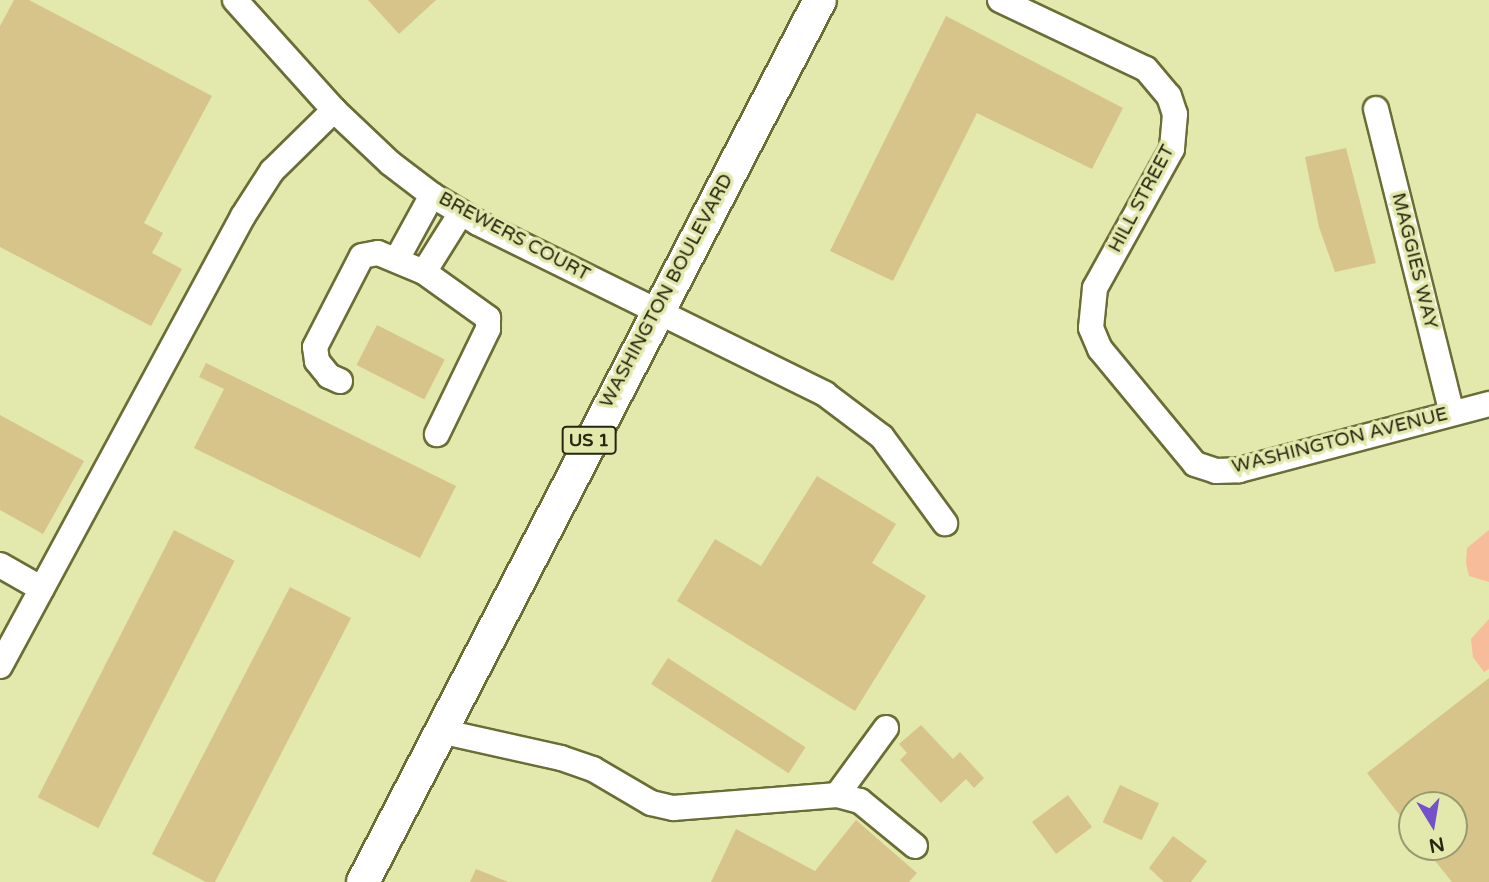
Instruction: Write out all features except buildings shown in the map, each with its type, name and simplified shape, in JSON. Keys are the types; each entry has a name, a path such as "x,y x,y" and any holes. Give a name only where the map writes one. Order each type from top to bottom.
{"main road":[{"name":"WASHINGTON BOULEVARD","path":"363,882 656,309 820,0"}],"street":[{"name":"BREWERS COURT","path":"235,0 334,110 390,163 432,195 461,213 825,394 862,418 882,437 945,523"},
{"name":"HILL STREET","path":"1000,0 1146,69 1160,82 1175,114 1172,149 1095,288 1091,328"},
{"name":"MAGGIES WAY","path":"1376,109 1451,413"},
{"path":"0,666 243,216 272,171 334,110"},
{"path":"397,259 432,195"},
{"path":"424,272 461,213"},
{"path":"340,381 329,376 317,361 315,347 362,256 378,253 424,272 488,318 488,329 437,434"},
{"name":"WASHINGTON AVENUE","path":"1091,328 1100,349 1179,449 1195,464 1216,471 1239,470 1489,404"},
{"path":"0,565 42,589"},
{"path":"837,795 886,728"},
{"path":"440,731 561,758 593,769 651,803 673,808 837,795 860,801 915,846"}],"shaded area":[{"path":"1489,530 1489,582 1469,576 1466,563 1467,548"},
{"path":"1489,619 1489,669 1484,672 1473,657 1471,639"}]}
